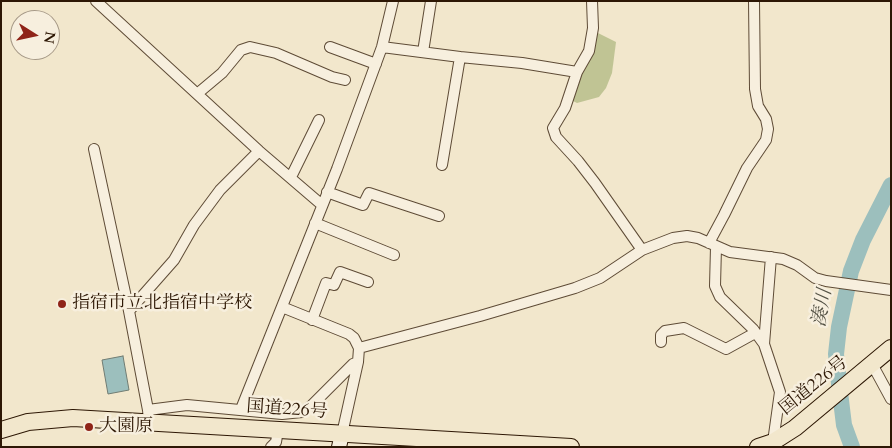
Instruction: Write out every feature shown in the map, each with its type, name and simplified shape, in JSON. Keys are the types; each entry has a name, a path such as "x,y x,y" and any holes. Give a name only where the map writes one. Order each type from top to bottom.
{"highway":[{"name":"国道226号","path":"768,445 795,428 823,406 891,348"},
{"name":"国道226号","path":"1,430 28,422 73,418 148,416 278,430 340,440 571,447"}],"street":[{"path":"96,1 259,151 322,206"},
{"path":"241,409 376,64 393,1"},
{"path":"423,52 431,1"},
{"path":"592,1 589,51 577,72 568,102 553,128 556,137 569,150 595,183 642,250"},
{"path":"754,1 755,89 758,106 766,119 768,128 766,140 747,168 712,245 715,286 720,297 755,332 764,344 780,392 768,445"},
{"path":"382,46 460,58 522,63 577,72"},
{"path":"197,94 222,73 241,50 250,47 276,53 332,77 345,80"},
{"path":"330,47 376,64"},
{"path":"442,165 460,58"},
{"path":"291,177 319,120"},
{"path":"94,149 148,416 187,405 282,414 302,412 312,406 353,364 358,362"},
{"path":"128,311 174,260 194,224 220,190 259,151"},
{"path":"327,192 363,205 369,193 439,216"},
{"path":"315,224 394,255"},
{"path":"359,348 480,316 574,288 600,278 642,250 673,238 687,236 730,252 783,260 815,278 826,281 891,290"},
{"path":"764,344 771,257"},
{"path":"312,320 326,283 334,285 340,272 368,282"},
{"path":"282,307 349,334 354,338 359,348 358,362 340,440"},
{"path":"661,342 661,335 664,331 684,328 726,348 755,332"},
{"path":"872,364 891,399"},
{"path":"271,447 276,442 278,430"}],"green space":[{"path":"596,32 616,42 612,73 606,88 599,97 577,103 571,100"}],"water":[{"path":"123,356 129,390 108,394 102,360"}],"waterway":[{"name":"湊川","path":"852,447 844,425 839,384 836,354 839,327 851,271 863,240 891,185"}],"place":[{"name":"指宿市立北指宿中学校","path":"62,304"},
{"name":"大園原","path":"89,427"}]}
